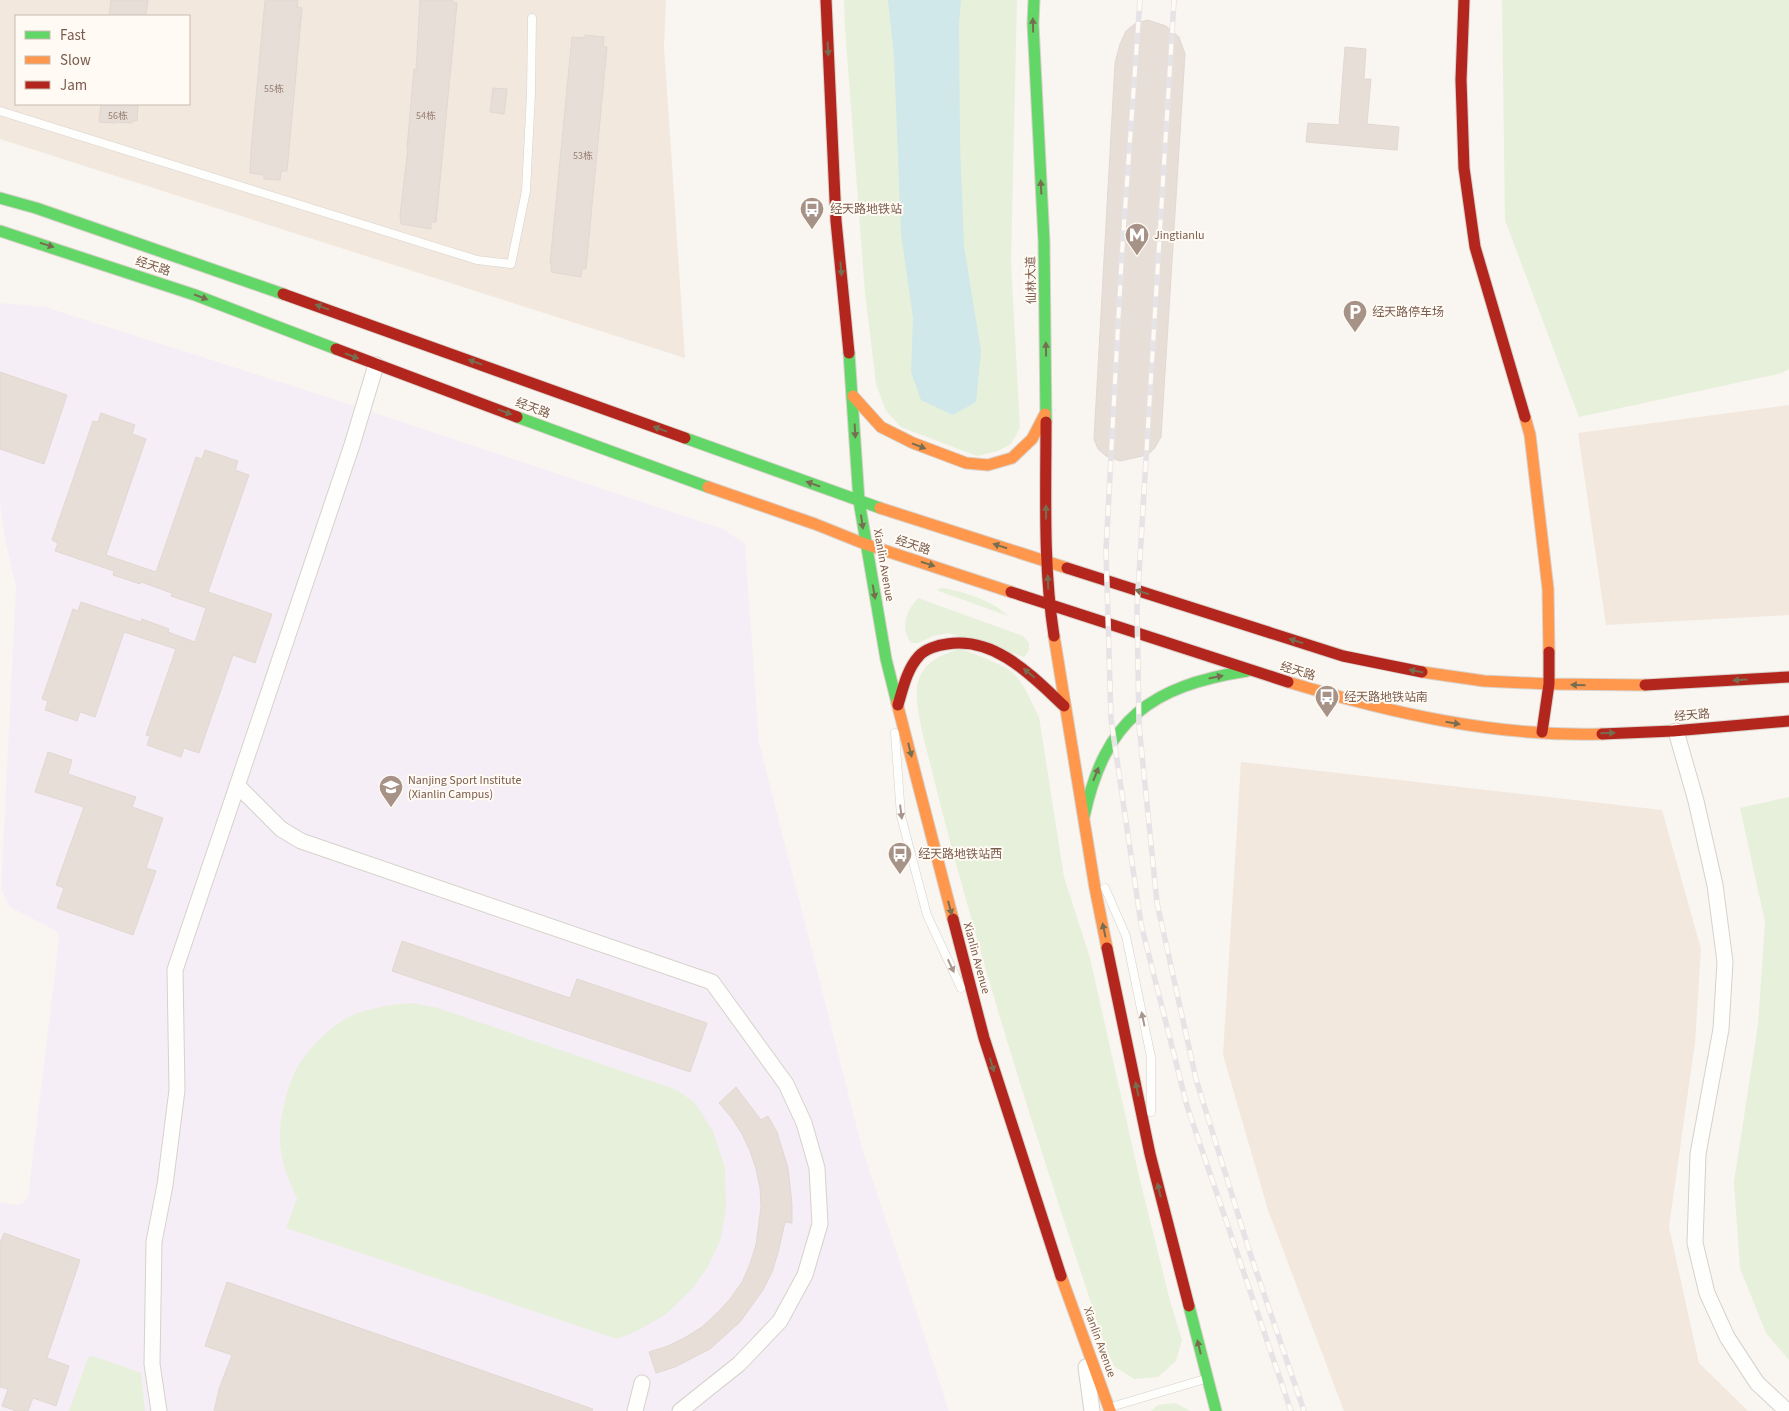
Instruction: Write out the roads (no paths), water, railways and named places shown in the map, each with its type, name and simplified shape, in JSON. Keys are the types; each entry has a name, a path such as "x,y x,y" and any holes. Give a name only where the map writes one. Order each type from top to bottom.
{"main road":[{"path":"826,0 836,220 853,396 859,501"},
{"name":"仙林大道","path":"1034,0 1033,24 1044,241 1047,560"},
{"path":"1464,0 1461,80 1464,168 1475,247 1530,435 1548,589 1549,684 1542,732"},
{"name":"经天路","path":"0,198 36,208 204,265 859,501 1343,656 1421,672 1484,681 1629,686 1789,677"},
{"name":"经天路","path":"0,232 25,238 195,294 376,365 661,470 815,524 865,544 1251,671 1337,697 1416,716 1480,728 1542,732 1676,731 1789,721"},
{"path":"853,396 881,427 912,444 966,463 988,465 1012,458 1032,439 1046,412"},
{"name":"Xianlin Avenue","path":"859,501 886,659 984,1038 1051,1250 1110,1409"},
{"path":"1047,560 1049,604 1064,706 1090,855 1150,1154 1216,1411"},
{"path":"898,705 907,676 920,655 938,644 956,642 980,647 1013,662 1029,672 1064,706"},
{"path":"1084,821 1088,796 1096,772 1110,745 1126,723 1147,705 1173,690 1212,677 1251,671"}],"street":[{"path":"159,1411 152,1364 154,1242 165,1185 177,1090 175,970 352,445 376,365"},
{"path":"1676,731 1696,801 1715,885 1725,962 1721,1029 1698,1154 1695,1243 1707,1294 1728,1337 1758,1383 1787,1411"},
{"path":"237,785 281,829 301,841 712,982 786,1084 804,1122 817,1168 820,1224 805,1275 780,1321 739,1364 680,1411"},
{"path":"1082,1331 1092,1411"},
{"path":"635,1411 642,1383"}],"lane":[{"path":"0,111 477,260 511,264 526,191 532,93 532,18"},
{"path":"886,659 895,734 901,816 927,915 984,1038"},
{"path":"1090,855 1126,936 1151,1057 1150,1154"},
{"path":"1110,1409 1207,1379"}],"water":[{"path":"888,0 961,0 959,23 960,143 964,246 981,351 976,402 953,415 921,400 911,372 913,318 901,234 894,56"}],"railway":[{"path":"1140,0 1122,252 1106,550 1111,719 1141,924 1187,1106 1291,1411"},
{"path":"1174,0 1137,607 1139,725 1157,903 1196,1079 1250,1253 1304,1411"}],"place":[{"name":"经天路地铁站","path":"812,230"},
{"name":"Jingtianlu","path":"1137,256"},
{"name":"经天路停车场","path":"1355,333"},
{"name":"经天路地铁站南","path":"1327,718"},
{"name":"Nanjing Sport Institute (Xianlin Campus)","path":"391,808"},
{"name":"经天路地铁站西","path":"900,875"}]}
